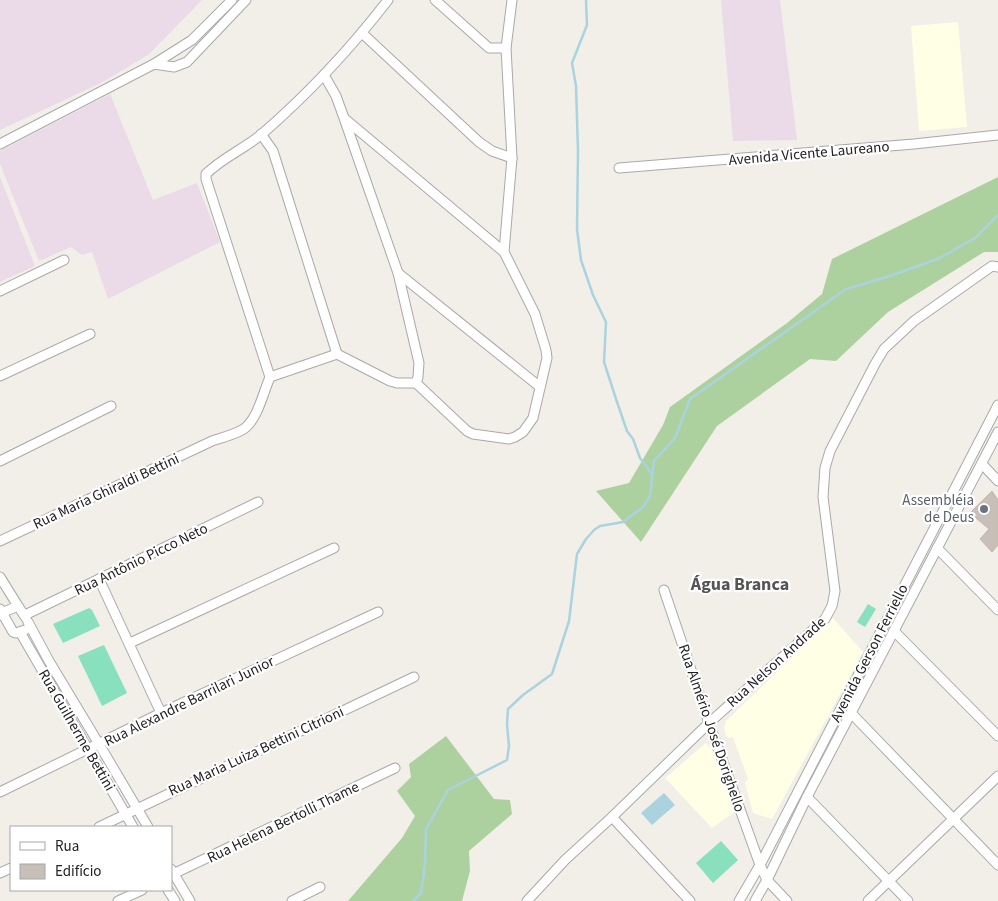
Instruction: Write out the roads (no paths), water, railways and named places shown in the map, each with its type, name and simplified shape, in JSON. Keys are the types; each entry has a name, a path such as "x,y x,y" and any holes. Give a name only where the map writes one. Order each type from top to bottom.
{"street":[{"path":"0,144 154,64 192,40 232,0"},
{"path":"154,64 174,67 187,62 246,0"},
{"path":"344,118 504,252 535,314 546,350 546,362 531,422 519,435 509,438 470,433 416,383 390,381 336,354 270,377 205,176 261,134 324,75 362,33 388,0"},
{"path":"435,0 489,48 506,48"},
{"path":"504,252 512,158 506,48 512,0"},
{"path":"362,33 482,145 512,158"},
{"path":"324,75 336,96 398,273 419,363 416,383"},
{"path":"261,134 272,151 336,354"},
{"name":"Avenida Vicente Laureano","path":"619,168 914,144 998,135"},
{"path":"0,291 64,260"},
{"name":"Rua Nelson Andrade","path":"527,901 565,860 709,723 819,625 832,606 835,591 823,497 825,468 830,451 879,356 896,337 914,321 992,266 998,267"},
{"path":"398,273 540,387"},
{"path":"0,376 90,334"},
{"name":"Rua Maria Ghiraldi Bettini","path":"0,541 212,441 241,431 255,417 270,377"},
{"name":"Avenida Gerson Ferriello","path":"739,901 760,865 998,405"},
{"path":"0,461 111,406"},
{"name":"Avenida Gerson Ferriello","path":"755,901 807,797 998,432"},
{"path":"982,464 998,481"},
{"name":"Rua Antônio Picco Neto","path":"26,618 99,579 258,502"},
{"path":"130,643 334,548"},
{"path":"937,548 998,610"},
{"name":"Rua Guilherme Bettini","path":"0,577 147,826"},
{"path":"99,579 162,713"},
{"name":"Rua Almério José Dorighello","path":"664,590 760,865 767,880 787,901"},
{"name":"Rua Guilherme Bettini","path":"18,606 6,611 2,618 13,632 20,632 132,826"},
{"name":"Rua Alexandre Barrilari Junior","path":"0,792 162,713 378,612"},
{"path":"20,632 26,629 26,618"},
{"path":"894,631 998,736"},
{"name":"Rua Maria Luiza Bettini Citrioni","path":"100,826 414,677"},
{"path":"851,713 998,864"},
{"name":"Rua Helena Bertolli Thame","path":"172,873 395,768"},
{"path":"868,901 998,776"},
{"path":"807,797 908,901"},
{"path":"612,817 690,901"},
{"path":"172,873 190,901"},
{"path":"292,901 320,887"},
{"path":"118,901 140,891"}],"water":[{"path":"664,793 675,805 652,825 641,813"}],"waterway":[{"path":"586,0 587,25 572,63 576,86 578,150 577,229 581,260 593,295 606,322 604,362 617,402 627,431 633,439 640,458 652,474"},
{"path":"413,901 421,893 425,865 426,829 448,790 507,760 509,746 508,709 523,695 552,674 569,621 577,554 594,530 600,526 623,522 643,507 650,496 654,461 675,438 690,399 846,289 940,258 975,238 998,215"}],"place":[{"name":"Assembléia de Deus","path":"984,509"}],"district":[{"name":"Água Branca","path":"740,584"}]}
